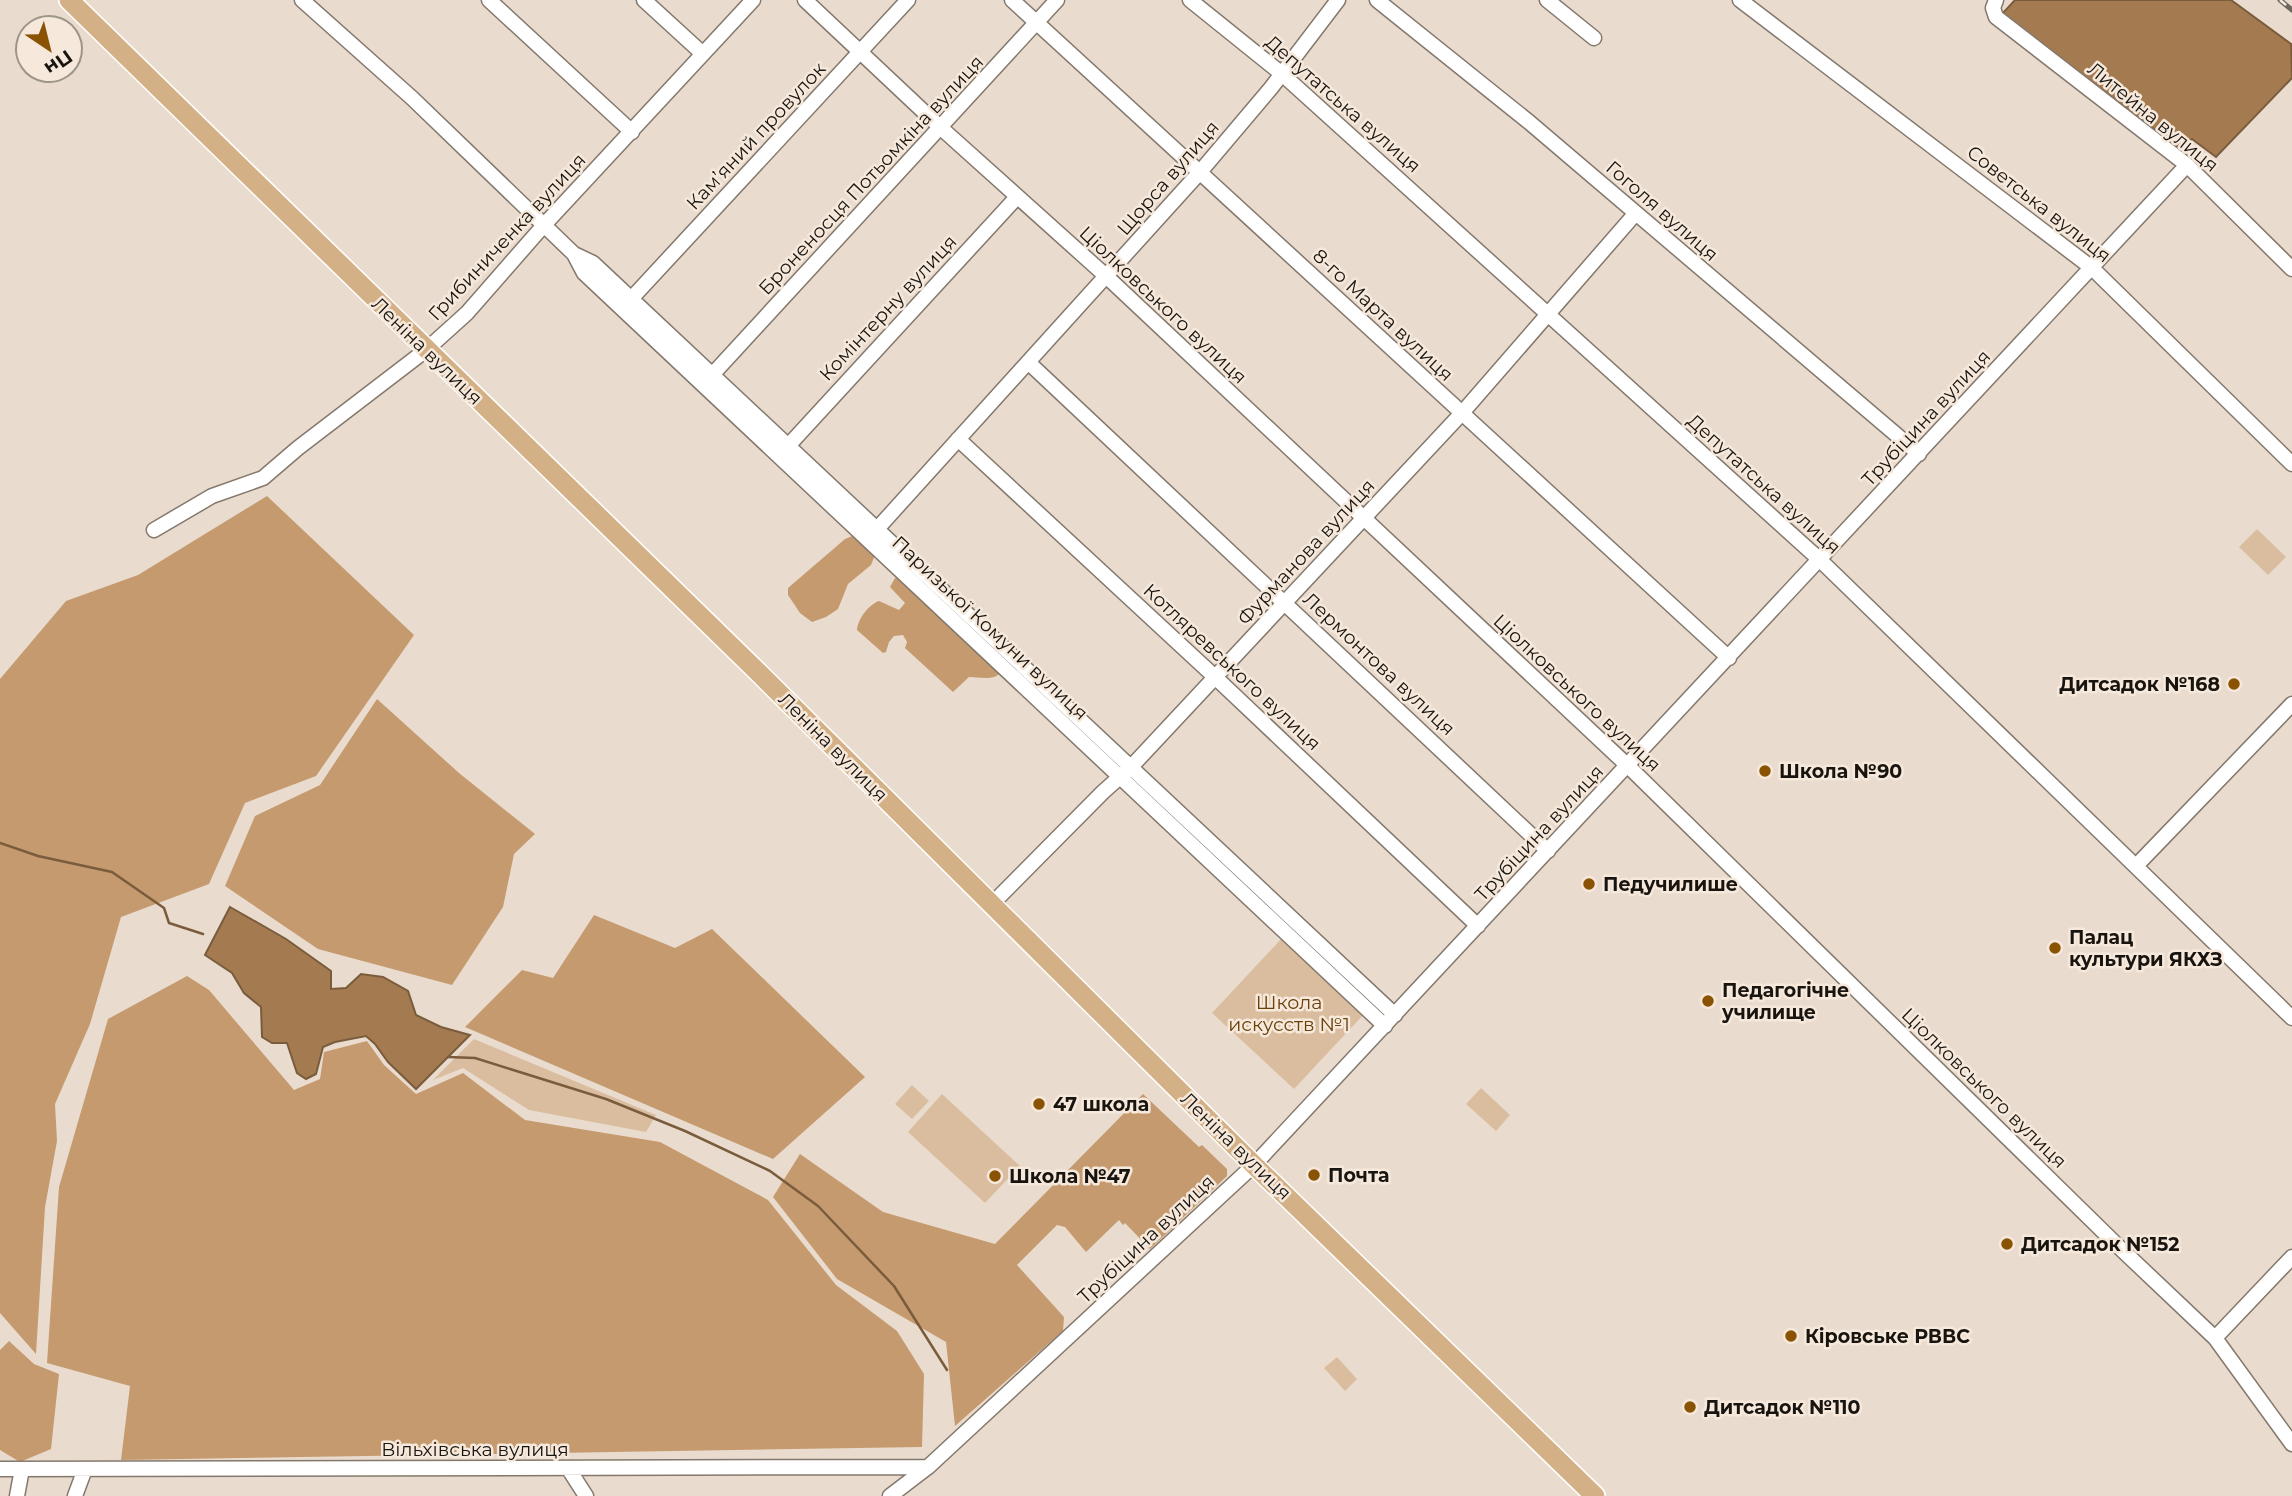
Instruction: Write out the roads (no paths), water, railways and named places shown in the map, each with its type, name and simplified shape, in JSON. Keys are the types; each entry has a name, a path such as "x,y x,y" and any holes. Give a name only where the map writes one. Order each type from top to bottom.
{"main road":[{"name":"Леніна вулиця","path":"69,0 761,675 1254,1165 1595,1496"}],"street":[{"name":"Паризької Комуни вулиця","path":"302,0 412,98 575,254 593,263 877,529 1126,772"},
{"path":"489,0 632,132"},
{"path":"644,0 703,54"},
{"name":"Грибиниченка вулиця","path":"154,530 212,496 263,478 298,447 426,350 467,313 544,225 753,0"},
{"name":"Ціолковського вулиця","path":"804,0 1106,276 1628,766 2215,1338 2292,1444"},
{"name":"Кам’яний провулок","path":"631,299 908,0"},
{"name":"8-го Марта вулиця","path":"1012,0 1729,658"},
{"name":"Броненосця Потьомкіна вулиця","path":"712,375 1057,0"},
{"name":"Щорса вулиця","path":"877,529 1200,172 1282,74 1338,0"},
{"name":"Гоголя вулиця","path":"1377,0 1529,122 1919,454"},
{"path":"1547,0 1594,38"},
{"name":"Советська вулиця","path":"1740,0 2092,268 2292,464"},
{"name":"Литейна вулиця","path":"1996,0 1993,8 1996,17 2187,165 2292,268"},
{"name":"Депутатська вулиця","path":"1195,2 1282,74 1820,560 2292,1018"},
{"name":"Трубіцина вулиця","path":"892,1496 928,1467 1254,1165 2187,165"},
{"name":"Комінтерну вулиця","path":"788,446 1017,197"},
{"name":"Фурманова вулиця","path":"991,905 1102,792 1126,772 1364,520 1462,413 1635,214"},
{"name":"Паризької Комуни вулиця","path":"575,254 584,273 1126,772 1390,1020"},
{"name":"Лермонтова вулиця","path":"1028,362 1548,851"},
{"name":"Котляревського вулиця","path":"958,439 1478,926"},
{"path":"2136,866 2292,704"},
{"path":"2215,1338 2292,1257"},
{"path":"0,1460 22,1469 17,1496"},
{"name":"Вільхівська вулиця","path":"0,1469 928,1467"},
{"path":"568,1468 586,1496"},
{"path":"75,1496 85,1469"}],"waterway":[{"path":"0,843 38,856 112,872 164,908 169,923 203,934"},
{"path":"448,1057 475,1058 606,1099 685,1131 770,1171 818,1206 894,1286 947,1370"}],"railway":[{"path":"2280,0 2292,10"}],"place":[{"name":"Дитсадок №168","path":"2234,684"},
{"name":"Школа №90","path":"1765,771"},
{"name":"Педучилише","path":"1589,884"},
{"name":"Палац культури ЯКХЗ","path":"2055,948"},
{"name":"Педагогічне училище","path":"1708,1001"},
{"name":"47 школа","path":"1039,1104"},
{"name":"Почта","path":"1314,1175"},
{"name":"Школа №47","path":"995,1176"},
{"name":"Дитсадок №152","path":"2007,1244"},
{"name":"Кіровське РВВС","path":"1791,1336"},
{"name":"Дитсадок №110","path":"1690,1407"}],"park label":[{"name":"Школа искусств №1","path":"1289,1013"}]}
